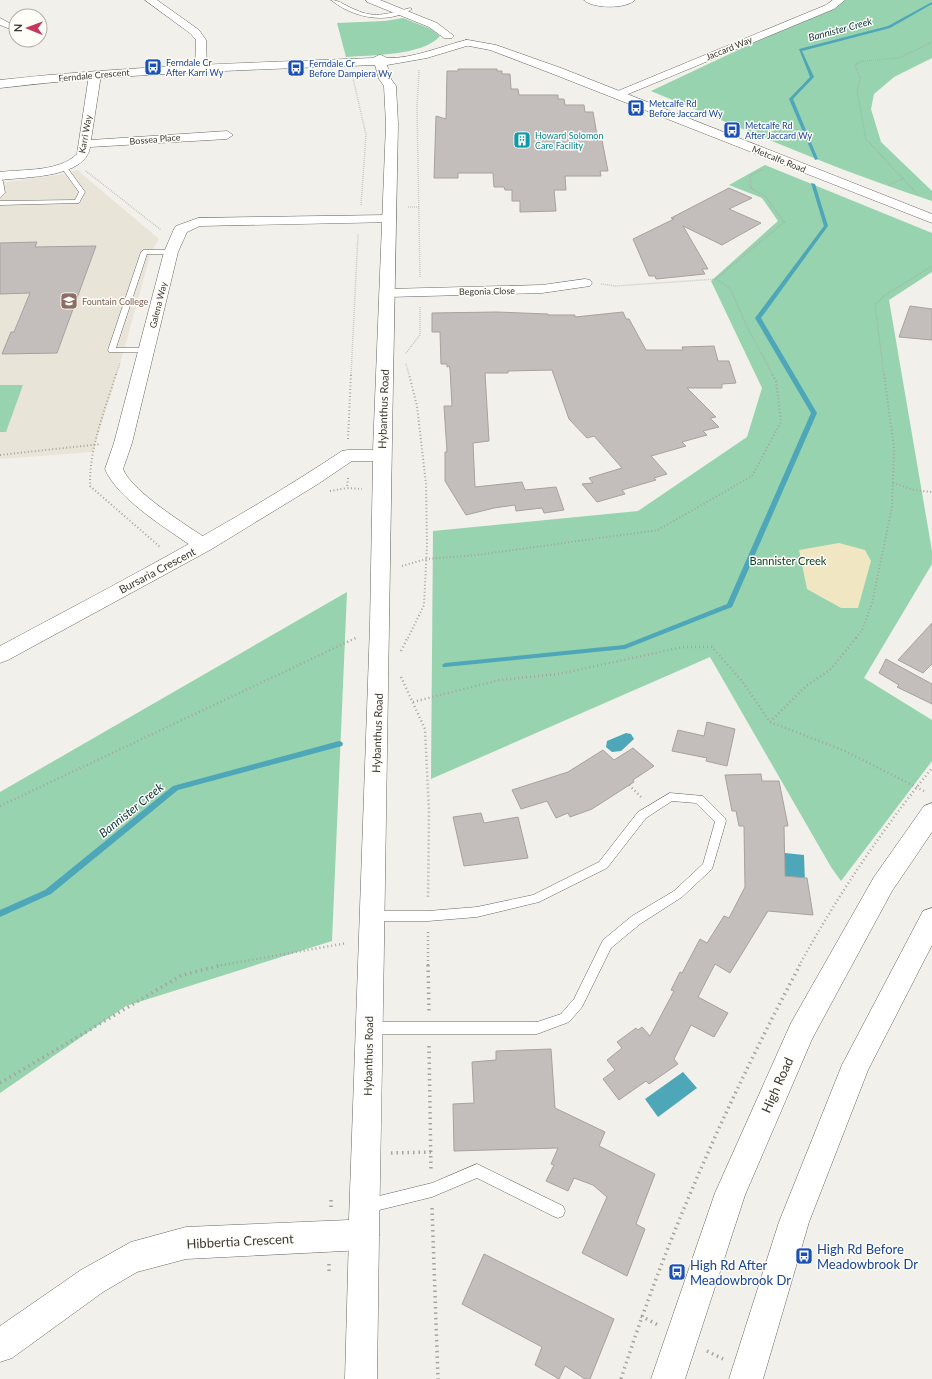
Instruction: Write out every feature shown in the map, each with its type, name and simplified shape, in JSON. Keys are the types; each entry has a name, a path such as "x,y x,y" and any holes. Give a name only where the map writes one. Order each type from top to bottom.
{"street":[{"path":"150,0 195,32 201,40 201,68"},
{"name":"Metcalfe Road","path":"371,0 406,10 461,31 448,36"},
{"name":"Metcalfe Road","path":"388,0 433,25 448,36 452,41 501,50 621,93 932,210"},
{"path":"589,0 600,4 621,3 630,0"},
{"name":"Jaccard Way","path":"621,93 830,7 840,0"},
{"name":"Metcalfe Road","path":"467,43 480,40 480,34 488,41 621,93 932,219"},
{"name":"Ferndale Crescent","path":"392,59 420,50 448,36"},
{"name":"Ferndale Crescent","path":"0,84 95,75 201,68 392,59 427,55 467,43"},
{"name":"Hybanthus Road","path":"361,1379 380,625 382,465 392,124 390,86 394,78 392,59"},
{"name":"Hybanthus Road","path":"379,60 385,79 390,86"},
{"name":"Karri Way","path":"69,166 83,155 95,75"},
{"name":"Bossea Place","path":"84,144 226,135"},
{"path":"0,176 53,170 69,166"},
{"name":"Galena Way","path":"203,545 130,492 116,478 114,469 123,442 171,252 181,229 198,222 389,219"},
{"name":"Begonia Close","path":"388,293 542,289 585,283"},
{"name":"Bursaria Crescent","path":"0,655 203,545 311,480 348,468 382,465"},
{"name":"High Road","path":"668,1379 730,1193 801,1032 883,884 932,813"},
{"path":"746,1379 794,1222 856,1065 932,920"},
{"name":"Hibbertia Crescent","path":"0,1346 92,1281 131,1258 186,1243 365,1221"}],"lane":[{"path":"333,0 360,16 368,18 389,16 406,10"},
{"path":"0,203 77,202 82,192 69,166"},
{"path":"0,181 2,193 0,196"},
{"path":"147,350 112,350 144,252 171,252"},
{"path":"369,1028 537,1028 565,1018 578,1003 607,944 636,920 678,894 708,866 721,821 699,799 670,797 642,815 603,865 564,886 535,899 477,912 428,916 372,916"},
{"path":"365,1221 477,1171 558,1211"}],"path":[{"path":"918,198 916,190 866,139 857,91 860,78 855,65 862,61 899,58 931,43"},
{"path":"419,69 417,106 420,279"},
{"path":"69,166 85,170 160,230"},
{"path":"585,283 616,286 716,279 784,222 766,197 751,188 750,176 765,167"},
{"path":"885,188 904,178"},
{"path":"770,722 806,686 832,669 862,630 873,596 892,506 893,484 894,448 875,305 884,296 932,266"},
{"path":"380,573 426,559 477,555 658,530 752,476 781,422 776,381 746,327 730,288 716,279"},
{"path":"405,355 420,335 420,298"},
{"path":"399,655 424,605 426,559 426,484 416,406 406,362"},
{"path":"0,455 123,442"},
{"path":"893,484 914,490 932,492"},
{"path":"0,806 367,633 380,625"},
{"path":"413,702 499,680 559,674 683,646 712,647 742,681 770,722 845,751 932,796"},
{"path":"399,672 425,729 429,811 428,916 431,1152 438,1379"},
{"path":"0,1083 182,975 209,968 331,945 371,942"},
{"path":"383,1153 431,1152"}],"shaded area":[{"name":"Fountain College","path":"77,170 159,239 151,252 124,350 93,452 0,459 0,183 65,174"}],"green space":[{"name":"Bannister Creek","path":"844,0 932,0 932,58 894,77 874,94 871,109 881,142 932,191 932,201 825,163 651,91"},
{"path":"403,18 431,29 440,36 432,43 409,51 382,55 346,57 337,23 385,21"},
{"name":"Bannister Creek","path":"765,165 932,233 932,272 889,300 932,551 932,564 864,678 932,720 932,761 841,881 831,867 710,657 431,779 433,531 638,511 747,437 762,388 711,281 778,221 762,198 729,185"},
{"path":"0,385 23,385 6,432 0,432"},
{"name":"Bannister Creek","path":"347,592 332,941 126,1006 0,1093 0,792"}],"sand":[{"path":"839,543 865,550 871,561 858,608 841,608 807,589 799,550"}],"water":[{"path":"626,733 631,734 634,739 621,751 612,752 606,747 607,741"},
{"path":"785,853 804,855 805,884 785,880"},
{"path":"683,1072 697,1088 658,1117 645,1099"}],"building":[{"name":"Howard Solomon Care Facility","path":"458,69 497,69 497,71 502,71 502,74 510,74 511,89 518,89 519,95 558,95 558,99 564,99 565,105 584,105 585,112 593,112 597,135 601,135 608,171 600,171 601,176 565,176 566,190 554,190 556,211 520,212 520,201 512,201 512,190 505,190 504,187 494,187 493,173 458,173 458,178 434,178 436,116 446,119 447,71 458,71"},
{"path":"729,188 752,198 729,209 761,223 722,245 683,226 708,269 702,269 705,274 656,279 655,276 649,276 633,239 674,219 671,218"},
{"path":"37,242 35,247 96,246 57,353 2,354 11,332 14,332 30,293 0,294 0,243"},
{"path":"910,306 932,309 932,340 899,337"},
{"path":"497,312 575,315 575,317 623,312 626,319 629,319 646,350 683,350 682,347 714,346 718,361 729,361 736,383 722,384 722,388 687,388 716,417 710,418 719,427 703,431 707,435 682,442 686,446 651,456 667,474 654,478 656,480 622,490 625,494 597,502 582,484 593,483 589,478 622,468 594,436 587,438 569,419 552,370 485,373 489,441 473,443 475,487 522,482 525,490 556,487 564,510 544,513 542,508 516,511 515,505 494,508 466,515 445,481 445,452 447,452 444,406 452,406 450,369 449,366 447,367 447,364 441,364 440,332 432,332 432,313"},
{"path":"932,623 932,664 923,673 898,660"},
{"path":"886,659 932,684 932,704 897,687 899,685 879,673"},
{"path":"707,722 735,729 727,766 706,761 707,758 672,751 678,730 704,736"},
{"path":"633,748 654,766 633,780 634,782 592,809 570,817 568,813 556,818 547,801 521,809 512,790 568,772 603,750 614,760"},
{"path":"761,774 762,781 779,781 788,826 784,826 785,876 807,878 813,915 768,911 730,973 715,964 698,997 728,1013 714,1037 691,1025 674,1059 678,1064 649,1084 646,1081 619,1100 603,1079 615,1070 607,1060 622,1048 617,1042 636,1028 638,1030 642,1027 650,1036 674,991 671,990 680,972 682,973 700,939 707,943 724,916 729,918 745,887 744,826 739,826 736,811 732,811 725,775"},
{"path":"481,813 484,823 518,817 528,858 464,866 453,817"},
{"path":"551,1049 555,1108 605,1132 599,1146 655,1174 636,1224 645,1229 627,1276 582,1253 607,1197 593,1185 574,1178 568,1191 546,1181 554,1165 551,1164 558,1148 454,1151 453,1104 474,1103 472,1062 496,1060 496,1051"},
{"path":"484,1254 614,1319 590,1379 585,1379 565,1366 559,1379 535,1365 542,1347 462,1304"}],"waterway":[{"name":"Bannister Creek","path":"816,159 791,99 812,77 800,50 889,27 932,3"},
{"name":"Bannister Creek","path":"445,665 625,647 730,605 814,413 758,318 826,226 813,184"},
{"name":"Bannister Creek","path":"0,914 48,892 176,788 339,744"}],"place":[{"name":"Ferndale Cr After Karri Wy","path":"153,67"},
{"name":"Ferndale Cr Before Dampiera Wy","path":"296,68"},
{"name":"Metcalfe Rd Before Jaccard Wy","path":"636,108"},
{"name":"Metcalfe Rd After Jaccard Wy","path":"732,130"},
{"name":"Howard Solomon Care Facility","path":"522,140"},
{"name":"Fountain College","path":"69,301"},
{"name":"High Rd Before Meadowbrook Dr","path":"804,1256"},
{"name":"High Rd After Meadowbrook Dr","path":"677,1272"}]}
